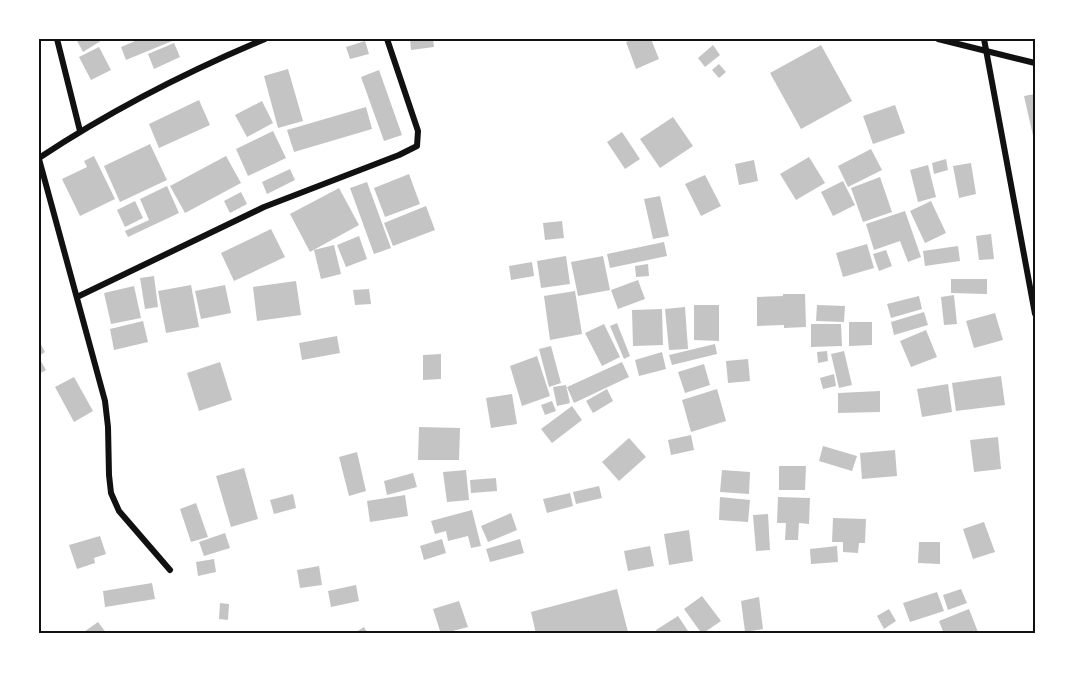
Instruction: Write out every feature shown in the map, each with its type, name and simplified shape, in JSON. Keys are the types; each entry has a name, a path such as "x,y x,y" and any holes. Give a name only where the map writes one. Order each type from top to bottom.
{"street":[{"path":"57,39 80,131"},
{"path":"170,570 119,511 111,493 105,401 39,159 80,131 204,64 265,39"},
{"path":"77,297 264,207 417,146 418,130 387,39"},
{"path":"938,39 1035,63"},
{"path":"984,39 1035,314"}],"building":[{"path":"76,39 104,39 83,52"},
{"path":"140,39 177,39 126,60 121,47"},
{"path":"410,39 433,39 434,47 411,50"},
{"path":"634,39 651,39 659,59 636,69 626,42"},
{"path":"365,41 369,54 350,59 346,47"},
{"path":"174,43 180,57 154,69 148,54"},
{"path":"713,45 720,55 705,67 698,58"},
{"path":"821,45 852,101 801,129 770,73"},
{"path":"99,47 111,70 91,80 79,57"},
{"path":"719,64 726,72 719,78 712,70"},
{"path":"288,69 303,121 278,128 264,76"},
{"path":"379,70 402,135 384,141 361,77"},
{"path":"1035,94 1035,140 1034,140 1024,96"},
{"path":"199,100 210,125 159,148 149,124"},
{"path":"262,101 273,123 247,137 235,115"},
{"path":"895,105 905,133 873,144 863,116"},
{"path":"366,107 372,129 294,152 287,130"},
{"path":"673,117 693,146 660,168 640,139"},
{"path":"273,131 286,158 248,176 236,149"},
{"path":"622,132 640,159 625,169 607,142"},
{"path":"150,144 167,180 120,202 104,166"},
{"path":"871,149 882,170 848,187 838,166"},
{"path":"94,156 115,199 80,216 62,179 87,167 84,161"},
{"path":"226,156 241,183 185,213 170,186"},
{"path":"809,157 825,183 796,200 780,174"},
{"path":"946,159 948,170 934,174 932,163"},
{"path":"754,160 758,181 739,185 735,164"},
{"path":"971,163 976,194 959,198 953,166"},
{"path":"928,165 936,197 918,202 910,170"},
{"path":"290,169 295,180 267,194 262,182"},
{"path":"409,174 420,204 385,217 374,188"},
{"path":"705,175 721,206 701,216 685,184"},
{"path":"880,177 892,212 863,222 851,188"},
{"path":"843,181 855,205 833,216 821,192"},
{"path":"367,182 391,248 374,254 350,188"},
{"path":"167,186 179,213 128,237 125,231 149,220 140,199"},
{"path":"339,188 359,225 310,252 290,214"},
{"path":"241,192 247,204 230,213 224,201"},
{"path":"660,196 669,236 653,239 644,199"},
{"path":"135,201 143,218 125,227 117,210"},
{"path":"931,201 946,233 925,243 910,211"},
{"path":"426,206 435,230 393,246 384,223"},
{"path":"905,211 921,257 908,262 900,241 874,250 866,224"},
{"path":"562,221 564,238 545,240 543,223"},
{"path":"271,229 285,257 234,281 221,253"},
{"path":"991,234 994,259 979,260 976,236"},
{"path":"359,236 367,259 346,267 337,245"},
{"path":"664,242 667,256 610,268 607,254"},
{"path":"867,244 874,268 843,277 836,253"},
{"path":"334,245 341,274 321,279 314,250"},
{"path":"958,246 960,261 925,266 923,251"},
{"path":"886,250 892,266 879,271 873,254"},
{"path":"566,256 570,284 541,288 537,261"},
{"path":"603,256 610,290 578,296 571,262"},
{"path":"532,262 534,276 511,280 509,266"},
{"path":"648,264 649,276 636,277 635,266"},
{"path":"154,276 158,307 145,309 140,278"},
{"path":"951,279 987,279 987,294 951,293"},
{"path":"638,280 645,299 618,309 611,290"},
{"path":"296,281 301,315 257,321 253,287"},
{"path":"191,285 199,327 166,333 158,291"},
{"path":"225,285 231,313 201,319 195,291"},
{"path":"134,286 141,318 111,324 104,293"},
{"path":"369,289 371,304 355,305 353,290"},
{"path":"575,291 582,334 550,340 544,296"},
{"path":"783,294 805,294 806,327 757,326 757,297 783,296"},
{"path":"954,295 957,324 944,325 941,297"},
{"path":"919,296 922,309 891,318 887,304"},
{"path":"694,305 719,305 719,341 694,340"},
{"path":"817,305 845,306 844,322 816,321"},
{"path":"685,307 688,349 669,350 665,309"},
{"path":"662,309 663,345 633,346 632,310"},
{"path":"924,312 928,325 894,335 891,322"},
{"path":"995,313 1003,340 974,348 966,321"},
{"path":"143,321 148,342 114,350 110,329"},
{"path":"849,322 872,322 872,345 849,346"},
{"path":"617,323 630,356 624,359 610,326"},
{"path":"604,324 620,357 602,366 585,333"},
{"path":"811,324 841,324 842,346 811,347"},
{"path":"926,330 937,357 911,367 900,341"},
{"path":"337,336 340,353 302,360 299,343"},
{"path":"39,341 45,352 39,356"},
{"path":"715,344 717,354 672,365 669,355"},
{"path":"551,346 561,383 549,387 539,349"},
{"path":"827,351 828,361 818,363 817,352"},
{"path":"844,351 852,385 839,388 831,354"},
{"path":"662,352 666,369 639,376 635,360"},
{"path":"441,354 441,379 423,380 423,355"},
{"path":"537,356 550,396 522,406 510,366"},
{"path":"39,358 46,370 39,374"},
{"path":"748,359 750,381 728,383 726,361"},
{"path":"220,362 232,400 199,411 187,373"},
{"path":"622,362 629,377 574,403 567,387"},
{"path":"704,364 710,385 685,393 678,372"},
{"path":"834,374 836,386 823,389 820,378"},
{"path":"1001,376 1005,405 956,411 952,383"},
{"path":"74,377 93,411 74,422 55,387"},
{"path":"948,384 952,412 922,417 917,389"},
{"path":"566,385 570,403 557,406 553,387"},
{"path":"607,389 613,401 593,413 586,401"},
{"path":"717,389 726,421 691,432 682,400"},
{"path":"880,391 880,412 838,413 838,393"},
{"path":"512,394 517,424 491,428 486,398"},
{"path":"552,401 556,411 545,415 541,405"},
{"path":"572,406 582,420 552,443 541,429"},
{"path":"419,427 460,428 459,460 418,460"},
{"path":"691,435 694,450 671,455 668,440"},
{"path":"998,437 1001,469 974,472 970,440"},
{"path":"629,438 646,457 619,481 602,462"},
{"path":"823,446 857,456 852,471 819,461"},
{"path":"895,450 897,476 862,479 860,453"},
{"path":"357,452 366,491 349,496 339,457"},
{"path":"779,466 806,466 805,490 779,490"},
{"path":"244,468 258,519 231,527 216,476"},
{"path":"466,470 469,500 447,502 443,472"},
{"path":"722,470 750,472 749,494 720,492"},
{"path":"413,473 417,487 387,495 384,481"},
{"path":"496,478 497,491 471,493 470,480"},
{"path":"599,486 602,498 576,504 573,492"},
{"path":"570,493 573,506 547,513 543,499"},
{"path":"293,494 296,508 274,514 270,500"},
{"path":"405,495 408,516 370,522 367,501"},
{"path":"720,497 750,500 748,522 719,520"},
{"path":"778,497 810,498 809,524 799,523 798,540 785,540 786,523 777,523"},
{"path":"196,503 208,537 191,542 180,509"},
{"path":"472,510 481,546 471,548 468,536 448,541 446,531 435,534 431,521"},
{"path":"511,513 517,530 488,542 481,526"},
{"path":"768,514 770,550 756,551 753,515"},
{"path":"833,518 866,519 865,543 859,543 858,553 843,552 843,542 832,542"},
{"path":"984,522 995,552 973,559 963,529"},
{"path":"689,530 693,561 669,565 664,534"},
{"path":"225,533 230,548 204,556 199,542"},
{"path":"100,536 106,554 94,558 95,563 77,569 69,545"},
{"path":"442,539 446,553 424,560 420,546"},
{"path":"520,539 524,553 490,562 486,549"},
{"path":"919,542 940,542 940,564 918,563"},
{"path":"650,546 654,566 628,571 624,551"},
{"path":"837,546 838,562 811,564 810,549"},
{"path":"214,559 216,572 198,576 196,562"},
{"path":"319,566 322,585 300,588 297,570"},
{"path":"152,583 155,599 105,607 103,591"},
{"path":"356,585 359,601 331,607 328,591"},
{"path":"617,589 628,632 536,634 531,612"},
{"path":"961,589 967,603 948,610 943,595"},
{"path":"937,592 944,611 910,622 903,603"},
{"path":"702,596 721,621 702,634 684,609"},
{"path":"759,597 763,629 745,632 741,601"},
{"path":"459,601 468,627 441,634 433,609"},
{"path":"220,603 229,604 228,620 219,619"},
{"path":"889,609 896,621 884,629 877,616"},
{"path":"969,609 978,632 944,634 939,621"},
{"path":"678,616 690,634 659,634 656,630"},
{"path":"98,622 107,634 81,634"},
{"path":"364,627 368,634 353,634"}]}
